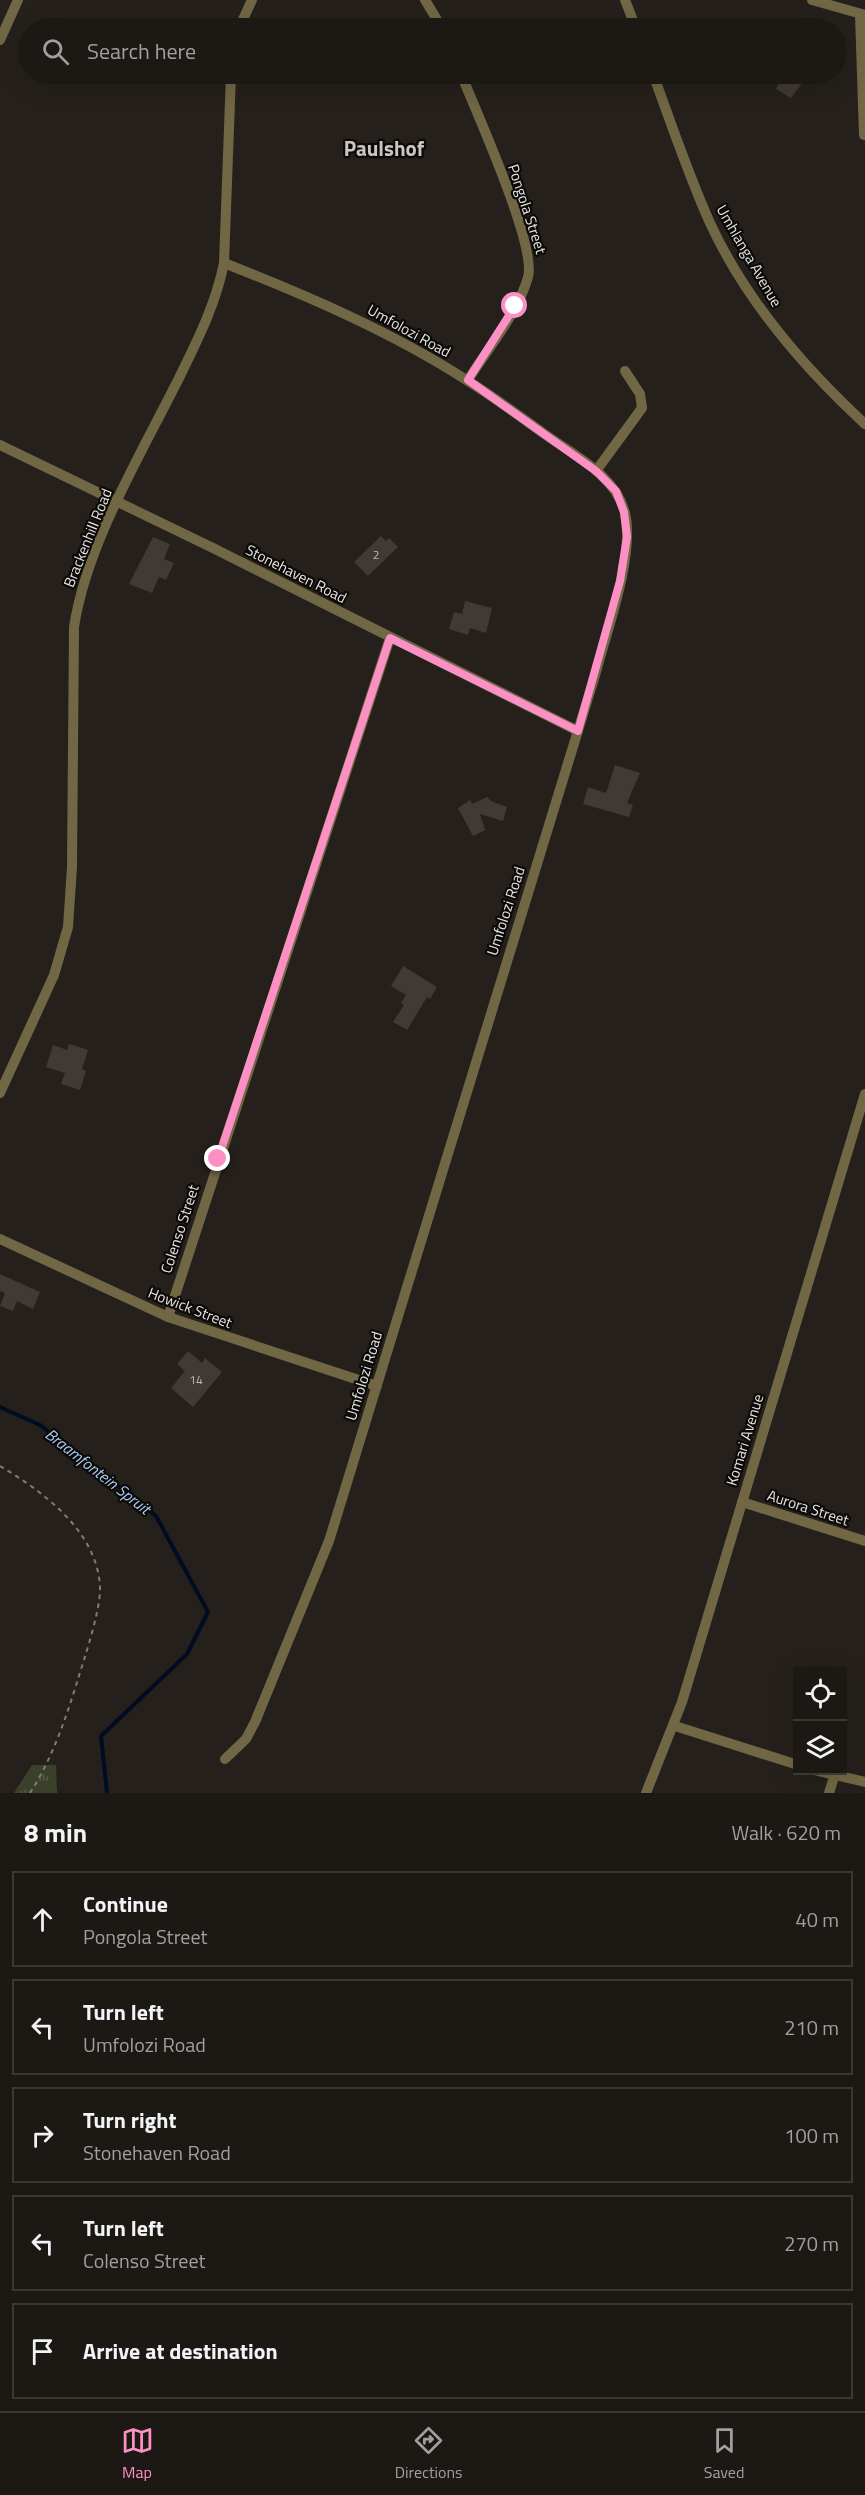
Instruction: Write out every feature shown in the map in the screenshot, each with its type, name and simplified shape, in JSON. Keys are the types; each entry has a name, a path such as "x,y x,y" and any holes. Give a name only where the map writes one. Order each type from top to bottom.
{"street":[{"path":"0,40 18,0"},
{"path":"244,18 252,0"},
{"path":"425,0 436,18"},
{"path":"625,0 632,18"},
{"path":"812,0 863,15 864,135"},
{"name":"Brackenhill Road","path":"0,1093 54,975 68,927 72,867 74,627 86,577 118,501 210,312 224,263 231,84"},
{"name":"Pongola Street","path":"465,84 521,228 530,263 528,277 519,298 468,380"},
{"name":"Umhlanga Avenue","path":"657,84 711,224 751,295 797,357 865,424"},
{"name":"Umfolozi Road","path":"224,263 347,314 468,380 596,471 616,491 627,523 620,581 578,731 329,1541 283,1657 246,1739 225,1759"},
{"path":"596,471 642,408 640,394 626,371"},
{"name":"Stonehaven Road","path":"0,445 118,501 578,731"},
{"name":"Colenso Street","path":"168,1317 390,638"},
{"name":"Komari Avenue","path":"646,1793 675,1726 865,1094"},
{"name":"Howick Street","path":"0,1239 168,1317 377,1386"},
{"name":"Aurora Street","path":"742,1502 865,1541"},
{"path":"675,1726 793,1763"},
{"path":"828,1775 865,1782"},
{"path":"829,1793 834,1777"}],"path":[{"path":"0,1466 17,1476 80,1530 94,1562 100,1590 88,1647 68,1710 42,1775 30,1793"}],"green space":[{"path":"32,1765 56,1765 57,1793 14,1793"}],"building":[{"path":"778,84 802,84 791,98 776,89"},
{"path":"381,536 386,541 389,538 398,547 368,576 354,562"},
{"path":"153,537 170,544 164,559 174,563 166,580 159,577 152,593 129,584"},
{"path":"465,601 492,608 486,633 470,628 468,635 449,629 454,612 462,614"},
{"path":"615,765 640,773 627,803 633,805 629,817 583,804 588,787 606,793"},
{"path":"487,797 507,807 503,821 480,814 485,830 473,836 458,808 470,800 472,804"},
{"path":"403,966 437,987 430,999 427,997 407,1030 393,1022 404,1005 401,1003 406,995 391,986"},
{"path":"69,1044 88,1050 82,1069 86,1071 80,1090 61,1084 65,1073 46,1067 53,1045 67,1050"},
{"path":"0,1274 40,1292 33,1309 17,1301 13,1311 0,1306 5,1293 0,1291"},
{"path":"188,1351 202,1363 205,1358 222,1372 193,1407 171,1388 185,1371 177,1364"}],"waterway":[{"name":"Braamfontein Spruit","path":"0,1407 40,1425 156,1516 208,1612 187,1654 101,1736 107,1793"}],"district":[{"name":"Paulshof","path":"384,149"}],"route":[{"path":"218,1159 390,638 578,731 620,581 627,523 616,491 596,471 468,380 515,306"}]}
